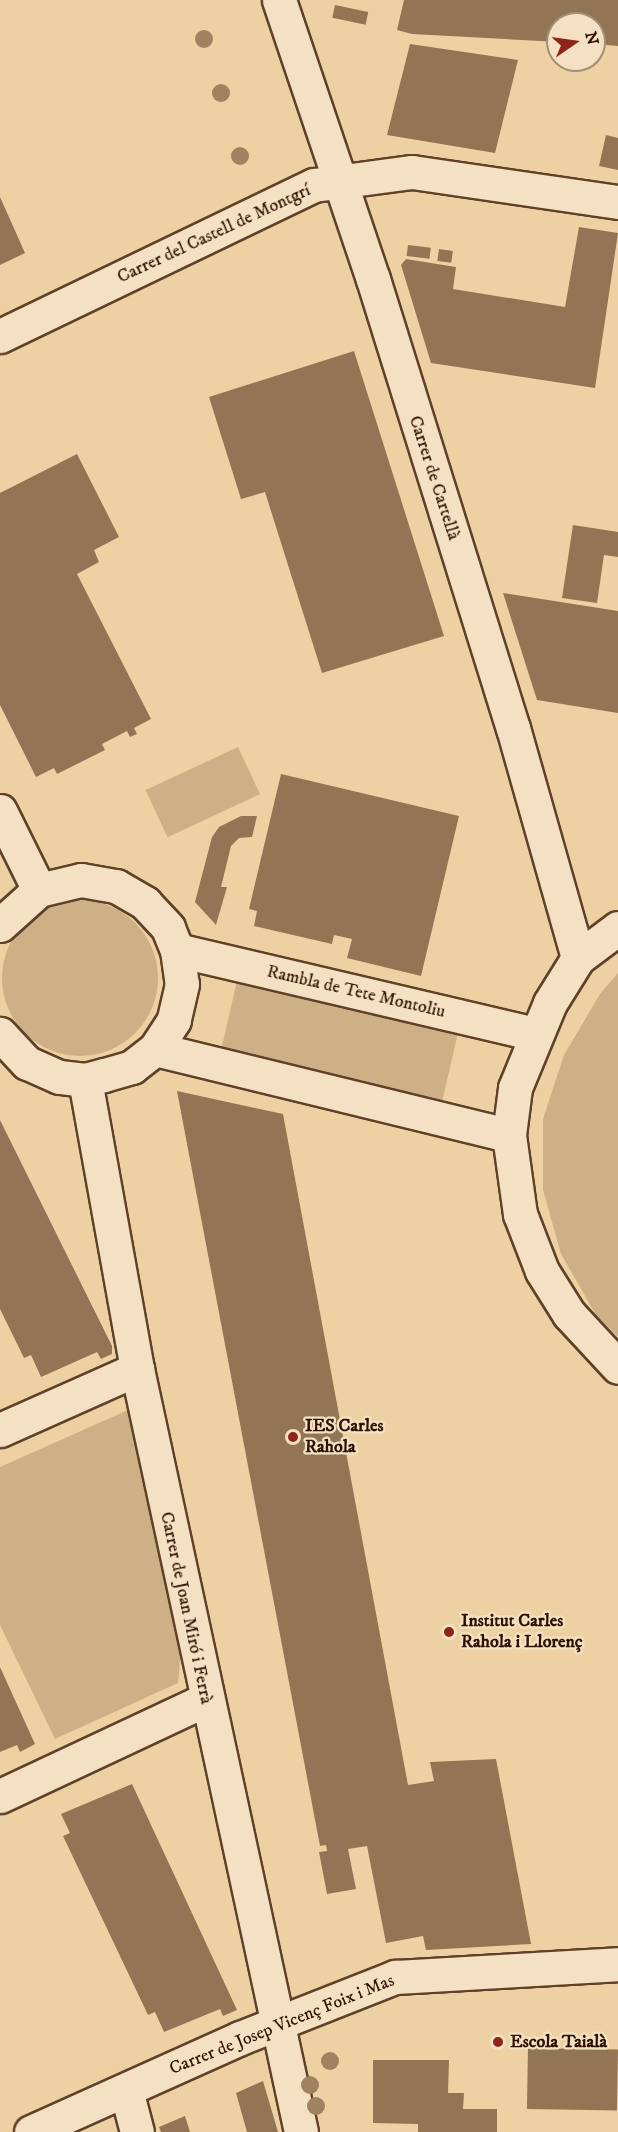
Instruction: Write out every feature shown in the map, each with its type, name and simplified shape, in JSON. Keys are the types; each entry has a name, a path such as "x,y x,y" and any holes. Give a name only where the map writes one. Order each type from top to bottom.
{"street":[{"name":"Carrer de Cartellà","path":"279,0 342,182 513,728 578,958"},
{"name":"Carrer del Castell de Montgrí","path":"0,336 306,189 412,172 618,202"},
{"path":"0,811 39,890"},
{"path":"0,925 11,910 39,890 81,880 116,886 145,903 168,928 177,950 182,984 176,1011 155,1049 132,1067 85,1080 14,1070 0,1034"},
{"path":"618,928 578,958 534,1034 515,1088 509,1135 520,1214 542,1270 569,1314 618,1367"},
{"name":"Rambla de Tete Montoliu","path":"177,950 534,1034"},
{"path":"155,1049 509,1135"},
{"name":"Carrer de Joan Miró i Ferrà","path":"85,1080 137,1369 205,1701 302,2132"},
{"path":"0,1430 137,1369"},
{"path":"0,1796 205,1701"},
{"name":"Carrer de Josep Vicenç Foix i Mas","path":"31,2132 276,2024 394,1977 618,1964"},
{"path":"126,2090 137,2132"}],"shaded area":[{"path":"238,747 260,794 168,837 146,790"},
{"path":"80,900 95,901 110,906 135,923 152,948 157,963 157,993 152,1008 135,1033 110,1050 95,1055 80,1056 65,1055 50,1050 25,1033 8,1008 3,993 2,978 3,963 8,948 25,923 50,906 65,901"},
{"path":"618,973 618,1337 596,1315 561,1254 543,1190 543,1119 564,1055 600,994"},
{"path":"237,981 458,1032 442,1100 221,1049"},
{"path":"128,1410 181,1650 178,1683 55,1739 0,1625 0,1467"}],"building":[{"path":"404,0 618,0 618,46 606,45 606,12 546,12 546,41 412,34 397,30"},
{"path":"335,5 368,12 366,25 332,18"},
{"path":"410,44 518,60 495,153 387,135"},
{"path":"606,135 618,138 618,170 599,166"},
{"path":"0,197 25,253 0,265"},
{"path":"579,227 618,233 595,388 431,363 401,265 406,259 456,267 453,289 565,307"},
{"path":"408,245 431,248 429,259 407,256"},
{"path":"439,249 453,251 451,263 437,261"},
{"path":"354,351 444,636 322,673 265,492 241,499 209,397"},
{"path":"77,454 119,537 94,550 99,562 77,574 151,719 134,728 137,734 130,737 127,731 102,744 105,750 57,774 54,768 36,777 0,705 0,493"},
{"path":"573,525 618,532 618,557 604,555 597,603 562,598"},
{"path":"503,593 618,611 618,713 537,700"},
{"path":"281,774 459,816 421,976 347,958 352,939 334,935 332,944 254,926 257,911 249,909"},
{"path":"241,816 257,816 252,837 239,838 231,846 221,887 227,887 216,925 195,902 212,837 219,827"},
{"name":"IES Carles Rahola","path":"177,1091 283,1114 408,1785 434,1781 430,1762 496,1759 531,1944 426,1950 423,1936 386,1943 367,1846 348,1849 356,1889 327,1894 319,1852 327,1851 326,1845 320,1846"},
{"path":"0,1120 112,1346 112,1354 101,1359 97,1352 41,1377 31,1355 24,1358 0,1309"},
{"path":"0,1667 35,1744 20,1752 17,1745 0,1752"},
{"path":"132,1784 237,2010 223,2016 220,2009 164,2032 155,2012 148,2015 63,1836 70,1833 61,1814"},
{"path":"528,2048 618,2050 617,2111 527,2109"},
{"path":"373,2060 449,2060 448,2093 464,2093 463,2109 497,2109 497,2132 418,2132 418,2124 373,2123"},
{"path":"263,2081 278,2132 247,2132 236,2093"},
{"path":"185,2116 190,2132 161,2132 159,2127"}],"place":[{"name":"IES Carles Rahola","path":"293,1437"},
{"name":"Institut Carles Rahola i Llorenç","path":"449,1632"},
{"name":"Escola Taialà","path":"498,2042"}]}
